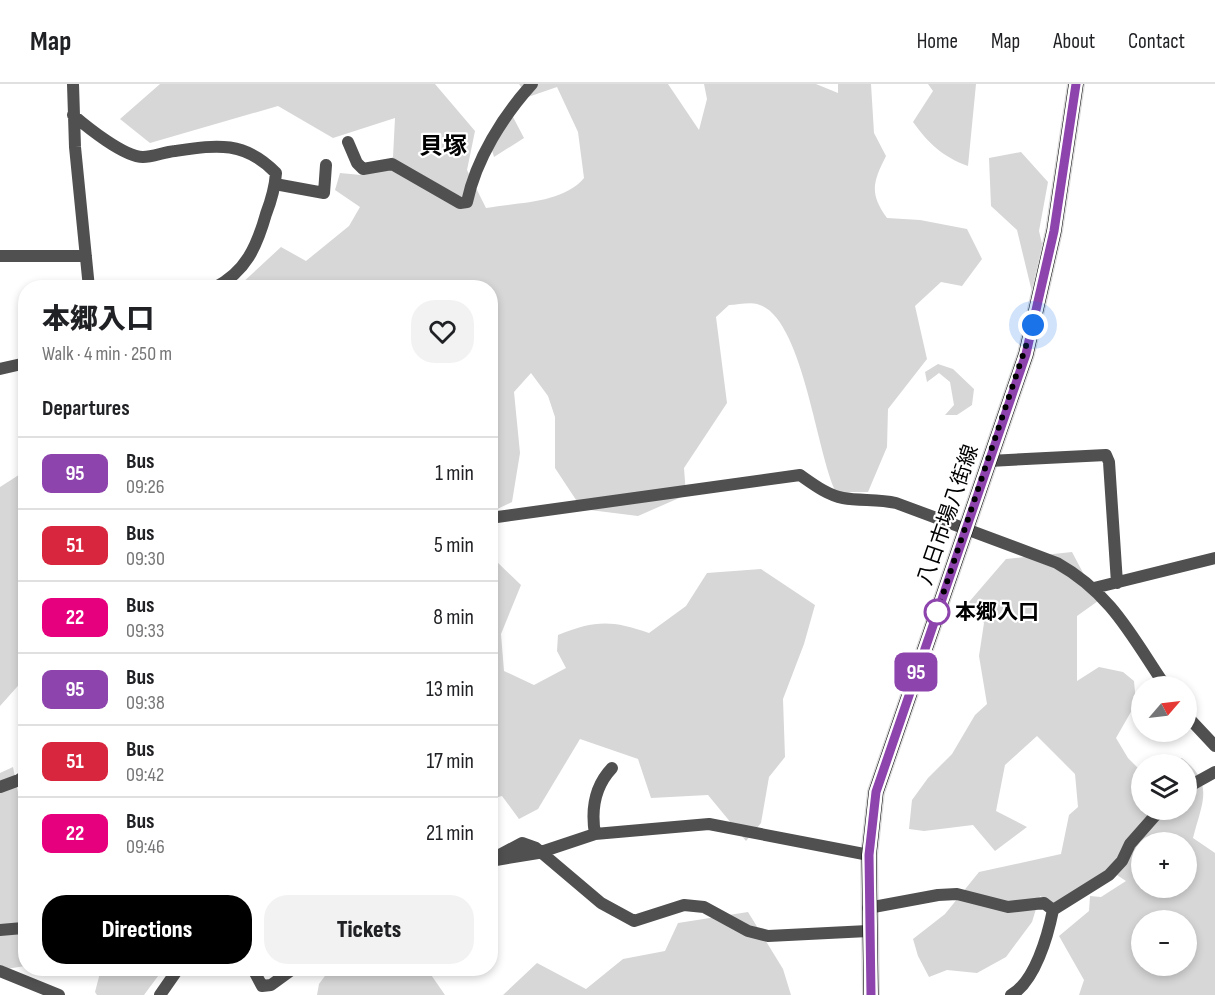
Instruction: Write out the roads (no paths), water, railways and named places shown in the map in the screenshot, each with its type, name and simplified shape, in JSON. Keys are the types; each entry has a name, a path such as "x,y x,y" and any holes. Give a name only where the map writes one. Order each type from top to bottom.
{"main road":[{"name":"八日市場八街線","path":"871,995 868,931 869,855 880,774 1026,354 1054,231 1076,84"}],"street":[{"path":"73,84 73,115 88,280"},
{"path":"348,142 357,163 363,169 392,164 460,203 467,202 471,184 508,111 532,84"},
{"path":"73,115 118,148 143,157 194,150 208,145 251,152 276,173 263,230 253,252 229,280"},
{"path":"275,184 324,193 326,165"},
{"path":"0,256 86,256"},
{"path":"0,369 18,365"},
{"path":"989,461 1106,455 1109,462 1117,583"},
{"path":"498,517 800,475 821,490 843,498 875,498 896,503 1057,563 1094,588 1115,610 1159,676"},
{"path":"1094,588 1215,558"},
{"path":"1197,727 1215,746"},
{"path":"596,834 591,813 601,779 612,768"},
{"path":"1197,782 1215,772"},
{"path":"0,787 18,780"},
{"path":"1011,995 1020,987 1042,952 1049,936 1053,910 1109,875 1122,861 1130,844 1151,820"},
{"path":"498,860 538,853 596,834 721,825 869,855"},
{"path":"538,853 601,903 634,921 684,905 704,907 748,931 768,936 868,931"},
{"path":"868,908 938,895 957,894 1008,907 1035,902 1044,903 1053,910"},
{"path":"0,930 18,928"},
{"path":"0,971 58,995"},
{"path":"160,995 172,976"},
{"path":"257,976 266,990 284,976"}],"place":[{"name":"本郷入口","path":"937,612"}],"district":[{"name":"貝塚","path":"443,146"}]}
